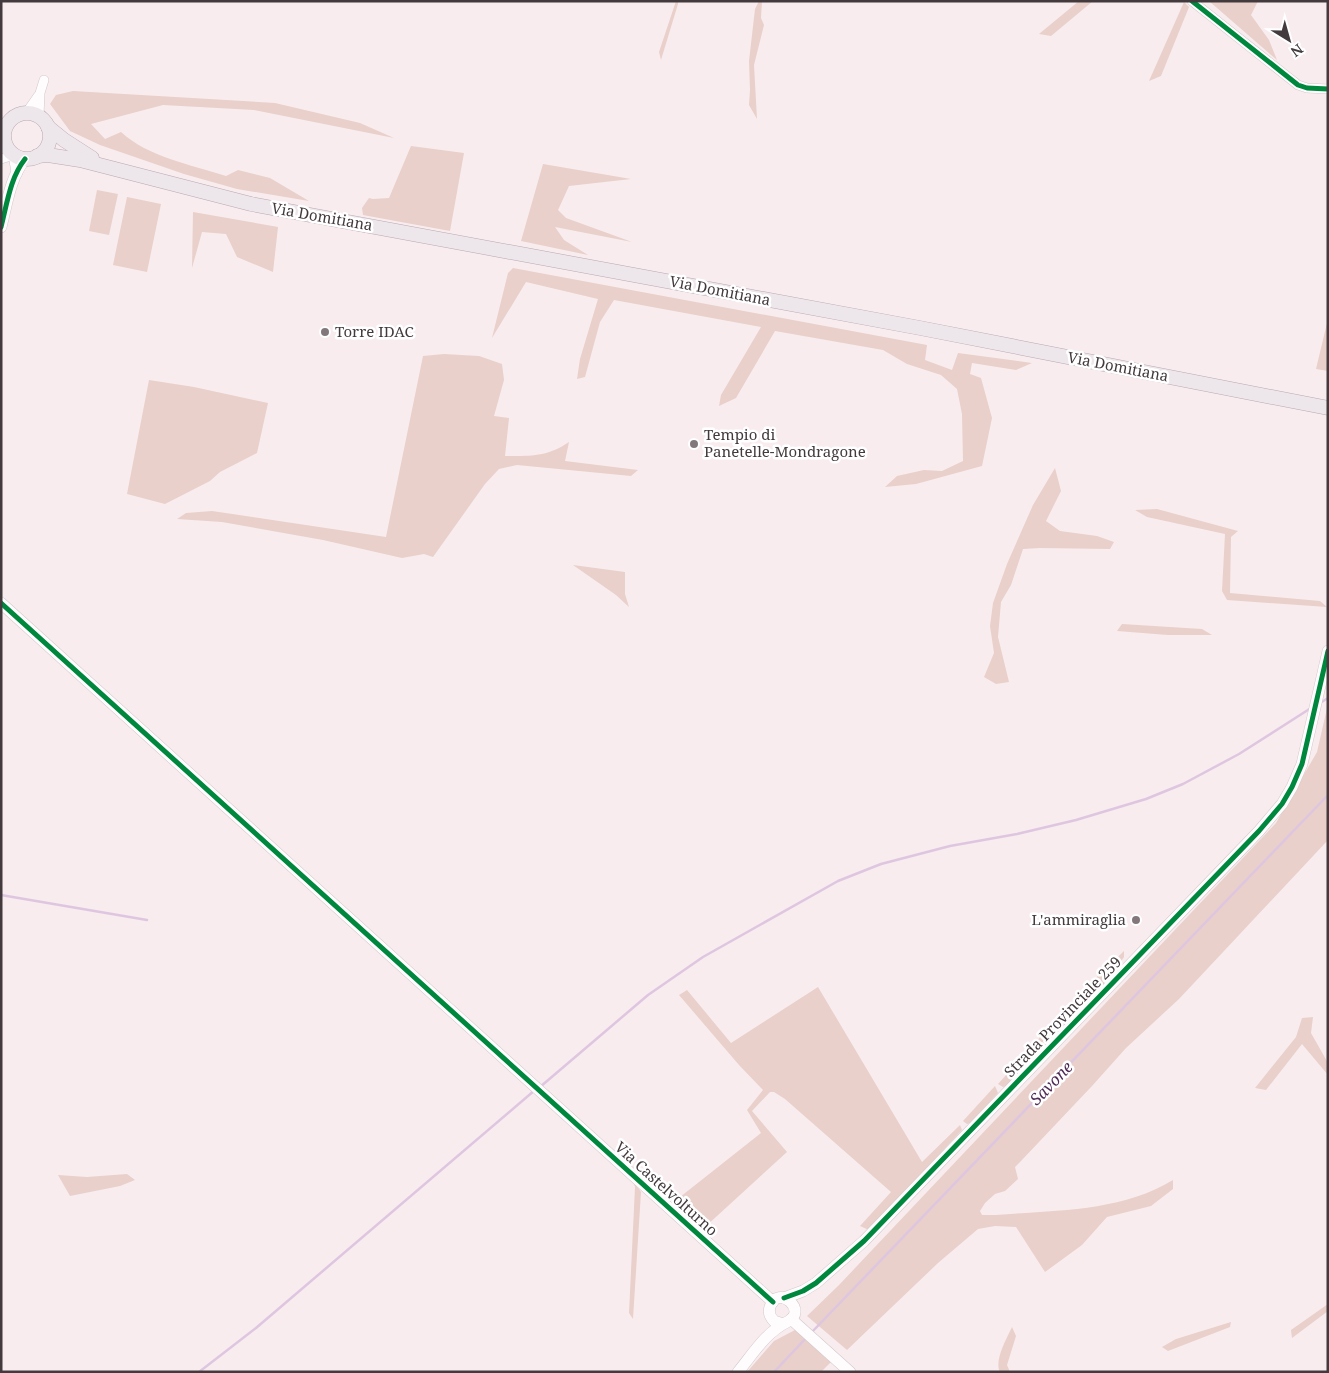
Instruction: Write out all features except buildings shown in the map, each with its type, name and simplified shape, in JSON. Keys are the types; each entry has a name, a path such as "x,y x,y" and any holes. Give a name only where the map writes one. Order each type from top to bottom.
{"main road":[{"path":"39,116 32,113 13,116 6,125 3,141 19,157 42,152 49,141 48,127"},
{"name":"Via Domitiana","path":"39,116 48,127 77,149 113,168"},
{"name":"Via Domitiana","path":"19,157 48,154 60,156 251,204 920,328 1328,408"}],"street":[{"path":"1192,1 1298,85 1308,88 1328,89"},
{"path":"13,116 34,103 40,93 44,80"},
{"path":"39,116 40,93"},
{"path":"1,227 10,189 17,172 19,157"},
{"name":"Via Castelvolturno","path":"1,603 544,1095 778,1300"},
{"name":"Strada Provinciale 259","path":"759,1344 770,1305 803,1291 816,1283 864,1241 1259,831 1282,804 1302,764 1328,651"},
{"name":"Strada Provinciale 259","path":"738,1372 759,1344 791,1319 816,1283"},
{"path":"778,1300 792,1303 791,1319"},
{"path":"769,1314 774,1321 791,1319 850,1372"}],"shaded area":[{"path":"676,1 678,1 678,4 661,60 659,52"},
{"path":"759,1 762,1 761,18 764,25 754,65 757,119 749,105 749,61 755,9"},
{"path":"1079,1 1093,1 1051,36 1039,34"},
{"path":"1209,1 1258,1 1251,15 1269,40 1277,60"},
{"path":"1184,2 1189,7 1161,76 1149,81"},
{"path":"73,91 275,103 360,123 394,138 254,110 163,105 91,124 105,139 121,132 132,141 157,154 226,176 238,170 270,178 309,201 237,189 184,174 100,145 70,131 50,104 56,95"},
{"path":"411,146 464,153 450,231 363,215 362,208 369,198 389,198"},
{"path":"543,164 631,179 569,186 558,210 566,218 632,242 555,227 564,240 588,255 521,241"},
{"path":"97,190 118,194 109,235 89,231"},
{"path":"127,197 161,204 147,272 113,265"},
{"path":"193,212 278,227 273,272 237,257 226,234 202,232 192,268"},
{"path":"513,268 927,345 925,360 952,370 958,353 1032,363 1016,370 972,363 970,374 981,378 992,418 982,466 916,484 885,487 897,476 924,470 942,471 963,461 962,414 957,389 941,375 907,364 883,350 775,331 736,398 719,406 721,395 761,327 614,300 600,322 585,377 577,379 580,359 598,299 526,282 492,338 508,273"},
{"path":"1328,319 1328,371 1316,369"},
{"path":"444,354 479,356 502,364 504,380 494,416 509,418 505,456 531,456 546,453 569,442 565,461 638,470 631,476 517,465 499,469 485,484 433,557 424,554 402,558 323,540 222,522 177,519 186,513 212,511 386,537 423,356"},
{"path":"149,380 194,387 268,403 257,453 220,472 210,481 165,504 127,494"},
{"path":"1055,468 1061,491 1046,521 1060,531 1097,536 1114,542 1110,549 1023,549 1011,585 1001,602 998,637 1009,682 996,684 984,677 994,653 990,626 993,603 1007,564 1033,505"},
{"path":"1157,509 1238,531 1231,537 1230,593 1320,601 1327,607 1227,600 1222,591 1225,534 1147,517 1135,510"},
{"path":"573,565 625,572 625,594 629,607 616,595"},
{"path":"1122,624 1202,629 1212,635 1168,635 1117,631"},
{"path":"1328,704 1328,840 1179,999 1126,1048 1015,1167 1018,1179 1005,1191 995,1194 985,1203 980,1211 982,1215 996,1215 1088,1208 1132,1198 1173,1180 1173,1189 1151,1206 1107,1217 1082,1245 1045,1272 1016,1227 995,1226 978,1229 938,1263 847,1350 807,1316 839,1285 1276,823 1317,752"},
{"path":"1124,951 1124,957 1106,982 1006,1086 1003,1087 998,1084 1076,997"},
{"path":"818,987 922,1162 960,1125 962,1130 869,1230 860,1226 891,1192 785,1099 774,1092 770,1092 752,1111 787,1152 705,1227 675,1201 761,1133 747,1110 763,1090 679,995 687,990 731,1043"},
{"path":"1313,1017 1311,1033 1328,1063 1328,1075 1302,1044 1266,1090 1255,1088 1296,1037 1302,1018"},
{"path":"995,1086 998,1093 970,1123 967,1124 963,1121"},
{"path":"127,1174 135,1180 120,1186 70,1196 58,1175 87,1177"},
{"path":"633,1181 641,1192 633,1319 629,1313 635,1187"},
{"path":"1328,1304 1328,1311 1292,1338 1291,1330"},
{"path":"1231,1322 1230,1327 1168,1351 1162,1347 1176,1339"},
{"path":"1012,1327 1016,1336 1007,1365 1010,1372 1000,1372 1000,1355"},
{"path":"795,1330 831,1362 821,1372 747,1372 774,1341"}],"waterway":[{"path":"1320,703 1328,698"},
{"path":"540,1087 648,995 703,957 838,881 881,864 950,846 1017,834 1076,820 1146,799 1183,784 1239,754 1311,708"},
{"name":"Savone","path":"811,1333 1328,795"},
{"path":"1,895 147,920"},
{"path":"199,1372 256,1328 535,1090"},
{"name":"Savone","path":"774,1372 807,1337"}],"cycle path":[{"path":"1192,1 1298,85 1307,88 1328,89"},
{"path":"1,227 12,183 25,159"},
{"path":"1,603 773,1302"},
{"path":"784,1298 803,1291 816,1283 864,1241 1259,831 1282,804 1302,764 1328,651"}],"place":[{"name":"Torre IDAC","path":"325,332"},
{"name":"Tempio di Panetelle-Mondragone","path":"694,444"},
{"name":"L'ammiraglia","path":"1136,920"}]}
